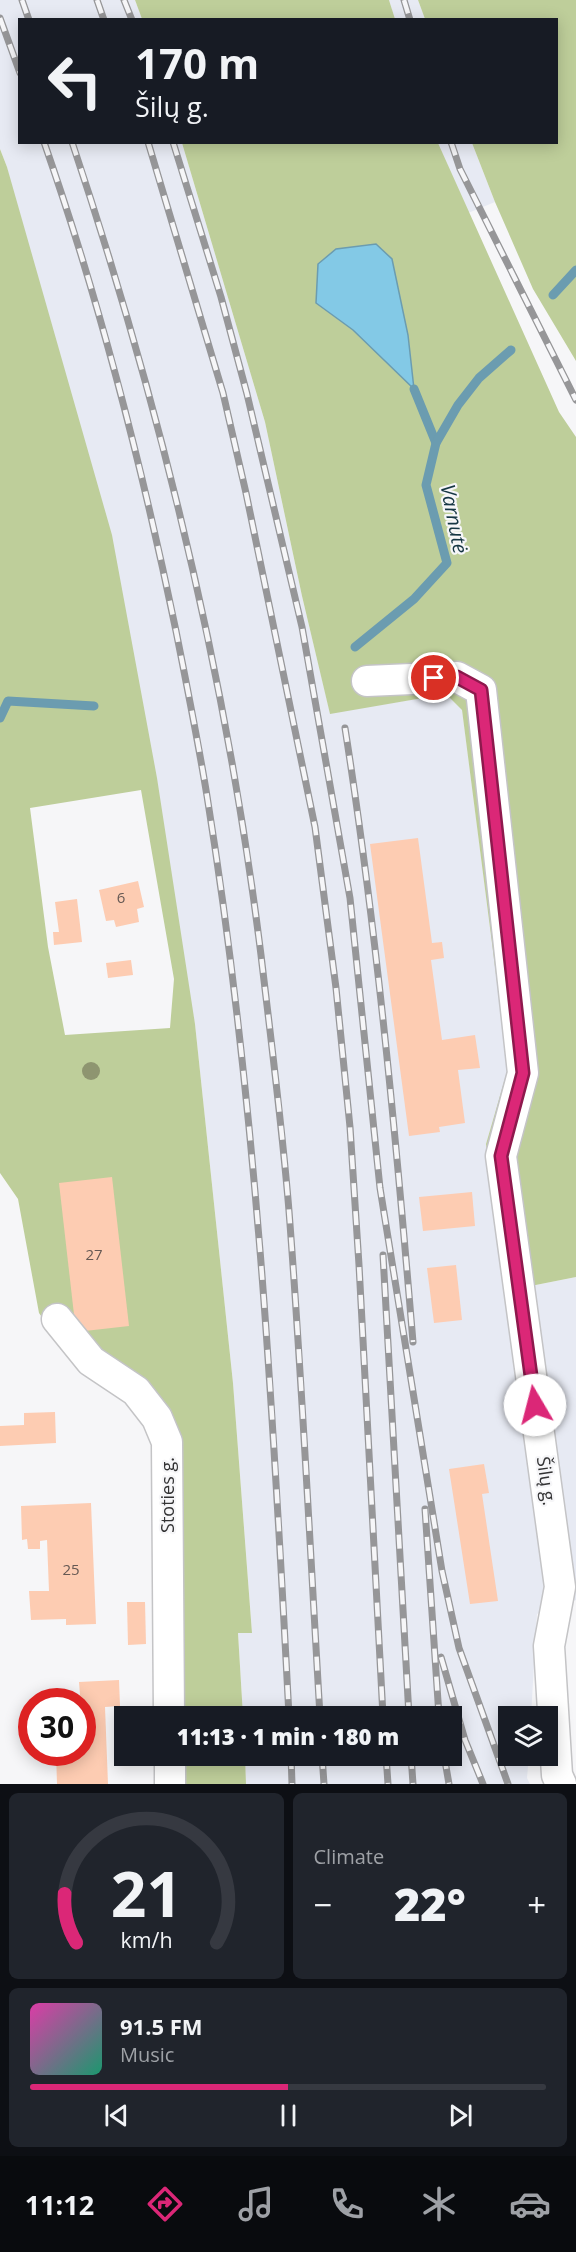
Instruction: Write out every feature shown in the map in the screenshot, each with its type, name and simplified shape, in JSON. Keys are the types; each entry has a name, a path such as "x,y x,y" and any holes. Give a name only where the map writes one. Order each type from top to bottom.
{"street":[{"name":"Šilų g.","path":"367,681 457,677 481,690 523,1073 501,1156 560,1587 549,1646 557,1775 561,1784"},
{"name":"Stoties g.","path":"57,1319 91,1361 136,1391 157,1418 167,1442 170,1706"},
{"path":"170,1766 170,1784"}],"shaded area":[{"path":"0,0 135,0 142,18 18,18 18,144 182,144 265,422 302,596 330,713 446,694 462,709 508,1068 486,1144 506,1291 576,1277 576,1600 537,1614 532,1706 498,1706 498,1766 528,1766 527,1778 530,1784 246,1784 245,1766 462,1766 462,1706 242,1706 238,1633 252,1632 233,1383 195,1024 7,167 0,149"},
{"path":"389,0 418,0 425,18 395,18"},
{"path":"438,144 472,144 495,202 468,213"}],"green space":[{"path":"135,0 389,0 395,18 142,18"},
{"path":"418,0 576,0 576,361 533,289 472,144 558,144 558,18 425,18"},
{"path":"182,144 438,144 559,412 576,437 576,1277 506,1291 486,1144 508,1068 462,710 446,694 330,714 265,422","holes":["353,330 408,335 413,388"]},
{"path":"0,149 112,535 157,778 195,1024 233,1383 252,1633 238,1633 242,1706 163,1706 158,1456 135,1399 69,1356 39,1313 18,1199 0,1173","holes":["141,790 174,979 170,1028 65,1035 48,947 30,808"]},
{"path":"163,1766 245,1766 246,1784 164,1784"}],"water":[{"path":"376,244 392,259 408,335 414,389 353,330 316,303 318,264 336,249"}],"building":[{"path":"418,838 432,943 442,942 444,958 431,960 442,1040 475,1035 480,1068 458,1070 465,1123 439,1127 440,1132 409,1136 370,844"},
{"path":"138,881 144,907 137,909 139,922 116,927 114,920 106,921 99,890"},
{"path":"77,899 82,942 54,945 53,932 59,932 55,902"},
{"path":"131,960 133,975 108,978 106,963"},
{"path":"112,1177 129,1326 76,1332 59,1183"},
{"path":"472,1192 475,1226 423,1231 419,1197"},
{"path":"456,1265 462,1320 434,1323 427,1268"},
{"path":"55,1412 56,1443 0,1446 0,1426 24,1425 24,1413"},
{"path":"484,1464 489,1493 482,1494 498,1601 470,1604 449,1469"},
{"path":"91,1503 96,1624 66,1625 66,1619 31,1620 29,1591 49,1591 47,1540 40,1541 40,1549 28,1549 27,1539 22,1540 21,1506"},
{"path":"127,1602 145,1602 146,1644 128,1645"},
{"path":"119,1680 120,1706 105,1707 108,1784 57,1784 56,1766 96,1766 96,1688 79,1688 79,1682"}],"waterway":[{"name":"Varnutė","path":"553,295 576,270"},
{"name":"Varnutė","path":"355,647 414,599 447,563 426,485 436,443 458,405 479,378 511,350"},
{"path":"414,389 436,443"},
{"name":"Varnutė","path":"0,718 8,701 94,706"}],"railway":[{"path":"22,0 28,18"},
{"path":"97,0 103,18"},
{"path":"124,0 131,18"},
{"path":"404,0 409,18"},
{"path":"0,18 18,68"},
{"path":"45,144 83,263 134,446 176,631 207,796 224,910 250,1140 269,1370 288,1706"},
{"path":"73,144 134,341 162,442 209,646 230,749 247,852 261,955 289,1211 319,1706"},
{"path":"149,144 223,393 315,827 336,988 350,1127 382,1706"},
{"path":"174,144 221,297 247,394 302,627 350,898 380,1188 442,1571 459,1648 508,1784"},
{"path":"452,144 460,169 576,400"},
{"path":"345,728 367,881 385,1035 413,1342"},
{"path":"383,1255 408,1706"},
{"path":"425,1509 438,1706"},
{"path":"441,1657 465,1740 483,1784"},
{"path":"291,1766 292,1784"},
{"path":"323,1766 324,1784"},
{"path":"387,1766 388,1784"},
{"path":"412,1766 413,1784"},
{"path":"446,1766 449,1784"}],"route":[{"path":"434,678 457,677 481,690 523,1073 501,1156 535,1405"}]}
